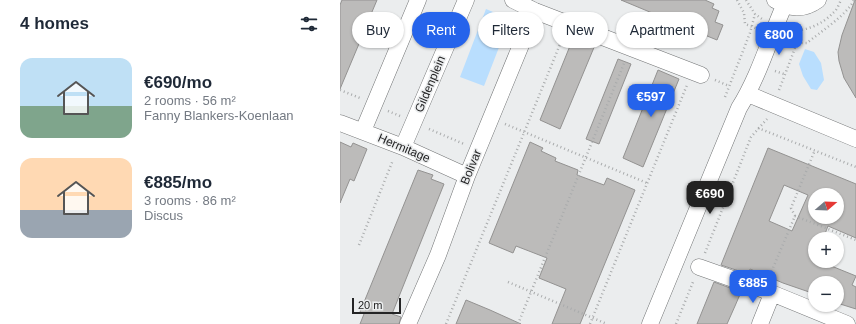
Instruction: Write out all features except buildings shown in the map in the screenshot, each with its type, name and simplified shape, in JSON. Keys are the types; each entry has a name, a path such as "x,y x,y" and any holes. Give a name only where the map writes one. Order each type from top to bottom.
{"street":[{"path":"363,132 418,0"},
{"name":"Gildenplein","path":"401,146 466,0"},
{"path":"513,0 535,12"},
{"path":"650,324 728,135 748,94 779,3 795,8 807,6 818,0"},
{"name":"Bolivar","path":"408,324 438,254 467,176 520,48"},
{"path":"631,48 696,73"},
{"path":"748,94 856,139"},
{"name":"Hermitage","path":"340,123 401,146 467,176"},
{"path":"699,267 768,292 847,324"},
{"path":"760,324 768,292"}],"path":[{"path":"729,86 750,34 755,14"},
{"path":"676,324 751,138 758,128 767,120 802,30"},
{"path":"446,324 558,48"},
{"path":"518,324 631,48"},
{"path":"590,324 647,183 696,73"},
{"path":"491,118 647,183"},
{"path":"758,128 856,167"},
{"path":"359,245 401,146"},
{"path":"815,150 791,208 795,216 856,240"},
{"path":"768,292 795,216"},
{"path":"508,282 608,324"}],"shaded area":[{"path":"486,9 493,12 485,12"},
{"path":"478,30 478,48 499,48 484,86 460,77"},
{"path":"805,49 814,52 821,63 824,80 817,90 811,89 803,76 799,64"}]}
